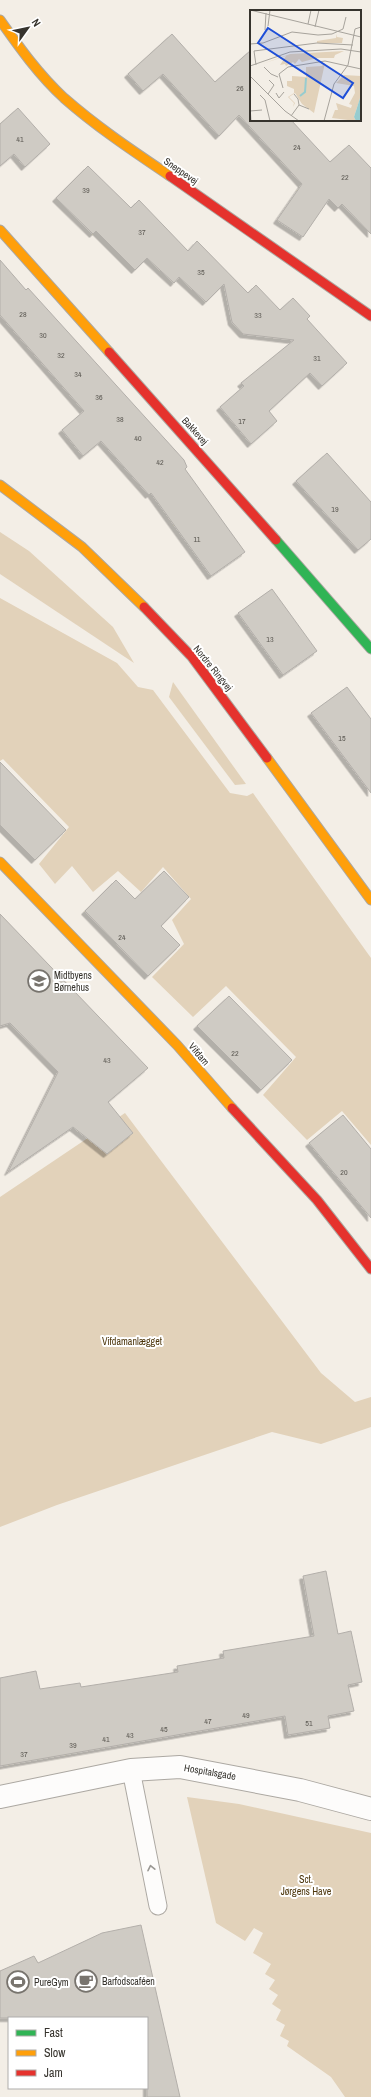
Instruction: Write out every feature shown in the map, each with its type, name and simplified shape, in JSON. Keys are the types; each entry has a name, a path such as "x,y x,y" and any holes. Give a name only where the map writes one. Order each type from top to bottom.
{"street":[{"name":"Sneppevej","path":"0,20 22,52 63,97 104,131 371,316"},
{"name":"Bakkevej","path":"0,230 215,470 371,649"},
{"name":"Nordre Ringvej","path":"0,485 82,547 157,620 192,657 277,770 371,900"},
{"name":"Vifdam","path":"0,862 177,1045 193,1065 317,1200 371,1269"},
{"name":"Hospitalsgade","path":"0,1797 130,1770 180,1767 300,1790 371,1809"}],"lane":[{"path":"130,1770 158,1906"}],"green space":[{"path":"0,532 29,551 113,627 134,663 0,574"},
{"path":"0,598 117,663 138,687 153,690 230,793 247,796 253,793 371,958 371,1145 342,1111 307,1140 263,1095 296,1057 226,986 193,1017 152,977 184,944 172,920 191,899 163,867 141,892 118,871 93,892 72,866 55,884 39,864 69,827 3,759 0,761"},
{"path":"173,682 246,784 235,785 169,697"},
{"name":"Vifdamanlægget","path":"125,1113 321,1373 355,1402 371,1397 371,1427 321,1444 272,1432 57,1505 0,1527 0,1197"},
{"name":"Sct. Jørgens Have","path":"187,1797 239,1804 371,1833 371,2097 345,2097 331,2077 287,2046 289,2041 280,2036 285,2025 276,2020 281,2010 272,2004 278,1995 269,1989 275,1980 265,1974 271,1964 253,1953 263,1933 254,1928 245,1941 216,1923"}],"building":[{"path":"172,34 215,82 250,51 250,121 292,121 330,162 349,145 371,168 371,234 342,204 338,208 329,199 303,237 277,220 302,184 239,115 219,136 163,74 143,91 128,74"},
{"path":"18,108 50,144 25,167 14,154 0,166 0,124"},
{"path":"88,166 131,208 139,200 188,251 197,241 248,293 256,285 280,310 293,298 310,316 307,319 347,363 322,386 310,373 269,411 277,421 251,444 220,407 244,386 241,383 294,340 243,334 232,322 224,284 206,302 179,277 174,283 147,258 135,270 96,231 93,234 56,198"},
{"path":"0,260 26,290 28,288 184,460 187,467 185,469 245,552 211,576 151,493 149,495 101,441 83,456 62,430 84,411 0,315"},
{"path":"327,453 371,502 371,539 358,550 296,481"},
{"path":"272,589 317,651 283,675 238,613"},
{"path":"347,687 371,719 371,793 311,713"},
{"path":"0,762 66,830 35,860 0,825"},
{"path":"164,871 189,897 161,926 180,945 148,976 85,911 116,880 135,899"},
{"name":"Midtbyens Børnehus","path":"0,914 148,1068 108,1102 133,1133 107,1154 73,1127 8,1172 58,1072 10,1023 0,1026"},
{"path":"229,996 292,1060 261,1090 197,1026"},
{"path":"343,1115 371,1149 371,1218 309,1143"},
{"path":"326,1571 338,1634 351,1631 362,1682 348,1685 354,1711 328,1716 330,1728 288,1735 285,1716 0,1766 0,1678 36,1671 40,1689 80,1683 81,1687 178,1672 177,1666 224,1658 223,1651 314,1636 303,1576"},
{"path":"141,1925 180,2097 147,2097 148,2017 0,2018 0,1971 34,1956 38,1963 102,1933"}],"traffic: fast":[{"path":"276,540 371,649"}],"traffic: slow":[{"path":"0,20 38,70 64,98 102,129 170,176"},
{"path":"0,230 109,352"},
{"path":"0,485 82,547 144,607"},
{"path":"267,758 371,900"},
{"path":"0,862 177,1045 232,1108"}],"traffic: jam":[{"path":"170,176 371,316"},
{"path":"109,352 276,540"},
{"path":"144,607 192,657 267,758"},
{"path":"232,1108 317,1200 371,1269"}],"place":[{"name":"Midtbyens Børnehus","path":"39,981"},
{"name":"Barfodscaféen","path":"86,1981"},
{"name":"PureGym","path":"18,1982"}]}
